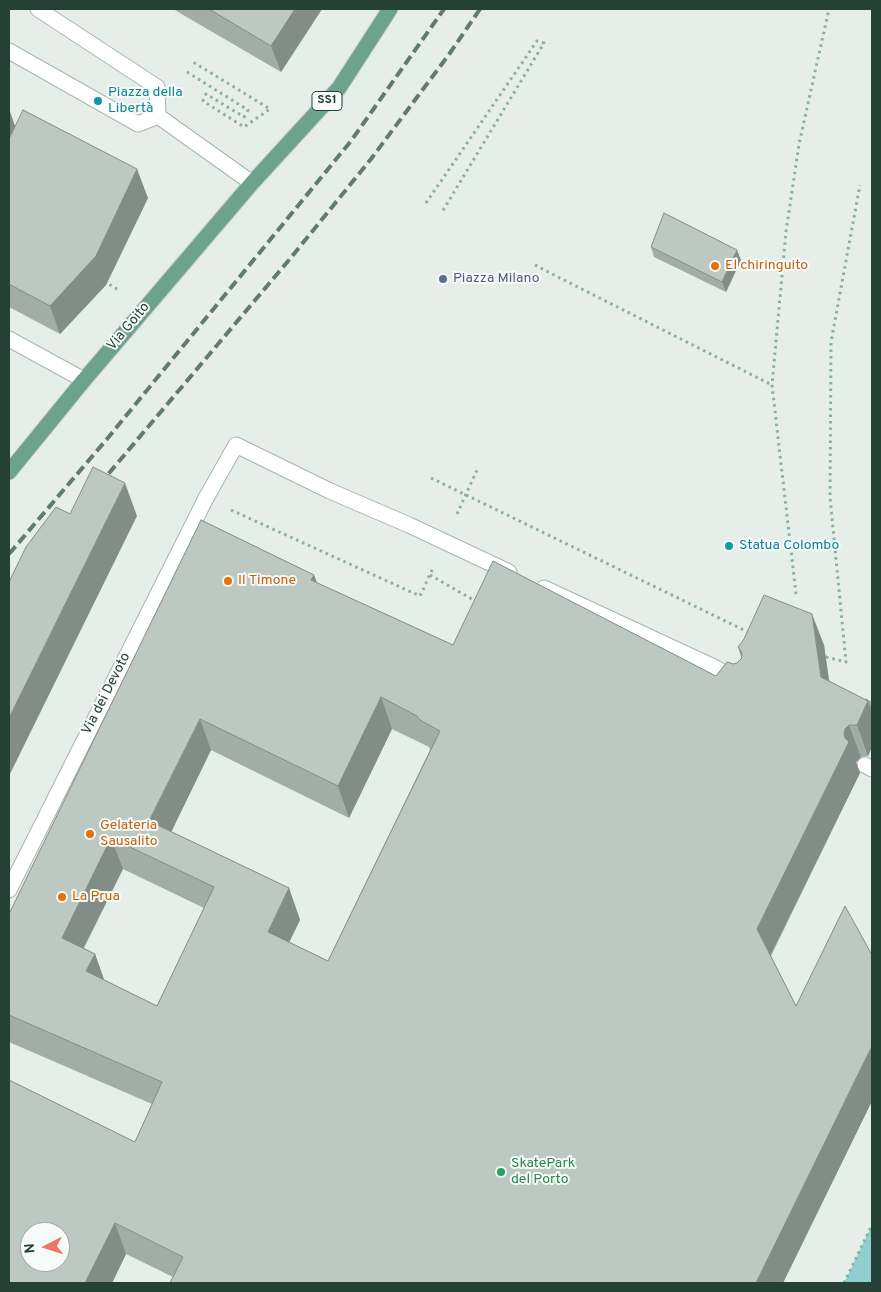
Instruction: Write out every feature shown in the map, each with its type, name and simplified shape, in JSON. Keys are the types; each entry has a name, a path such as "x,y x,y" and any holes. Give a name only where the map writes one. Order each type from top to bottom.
{"main road":[{"name":"SS1","path":"252,183 339,88 390,9"},
{"name":"Via Goito","path":"9,472 84,380 252,183"}],"street":[{"path":"38,9 157,87 158,116"},
{"path":"9,51 138,124 158,116"},
{"path":"158,116 252,183"},
{"path":"9,339 84,380"},
{"name":"Via dei Devoto","path":"9,890 206,498 236,445 330,491 445,542"},
{"path":"445,542 716,668 744,686"}],"path":[{"path":"796,594 772,385 786,232 799,144 829,9"},
{"path":"426,203 536,42 544,43 442,212"},
{"path":"187,72 248,110 244,117 206,94 203,102 244,127 270,109 193,62"},
{"path":"826,657 846,662 830,497 831,342 860,186"},
{"path":"535,265 772,385"},
{"path":"104,281 147,306"},
{"path":"206,498 420,596 477,470"},
{"path":"431,478 750,634"},
{"path":"430,575 478,603"},
{"path":"844,1283 872,1225"}],"water":[{"path":"872,1225 872,1283 844,1283"}],"building":[{"path":"209,9 295,9 271,46"},
{"path":"23,110 137,169 96,256 50,306 9,284 9,139"},
{"path":"664,213 737,250 722,282 651,247"},
{"path":"93,467 125,483 9,718 9,582 26,547 56,507 70,514"},
{"path":"201,520 314,575 311,580 453,645 493,561 716,676 727,662 733,664 741,659 741,651 738,647 744,639 764,595 812,614 821,677 868,701 857,725 849,725 845,729 845,738 849,742 757,929 796,1006 845,906 872,955 872,1046 756,1283 170,1283 183,1257 115,1223 85,1283 9,1283 9,1080 135,1142 162,1082 9,1015 9,914","holes":["381,697 417,716 420,720 440,731 328,961 268,932 289,888 149,821 200,719 338,786","111,838 214,887 157,1006 86,971 95,954 62,938"]},
{"path":"866,699 872,703 872,710 868,701"}],"railway":[{"path":"9,554 107,439 351,141 444,9"},
{"path":"99,485 289,260 371,159 450,53 480,9"}],"place":[{"name":"Piazza della Libertà","path":"98,101"},
{"name":"El chiringuito","path":"715,266"},
{"name":"Piazza Milano","path":"443,279"},
{"name":"Statua Colombo","path":"729,546"},
{"name":"Il Timone","path":"228,581"},
{"name":"Gelateria Sausalito","path":"90,834"},
{"name":"La Prua","path":"62,897"},
{"name":"SkatePark del Porto","path":"501,1172"}]}
